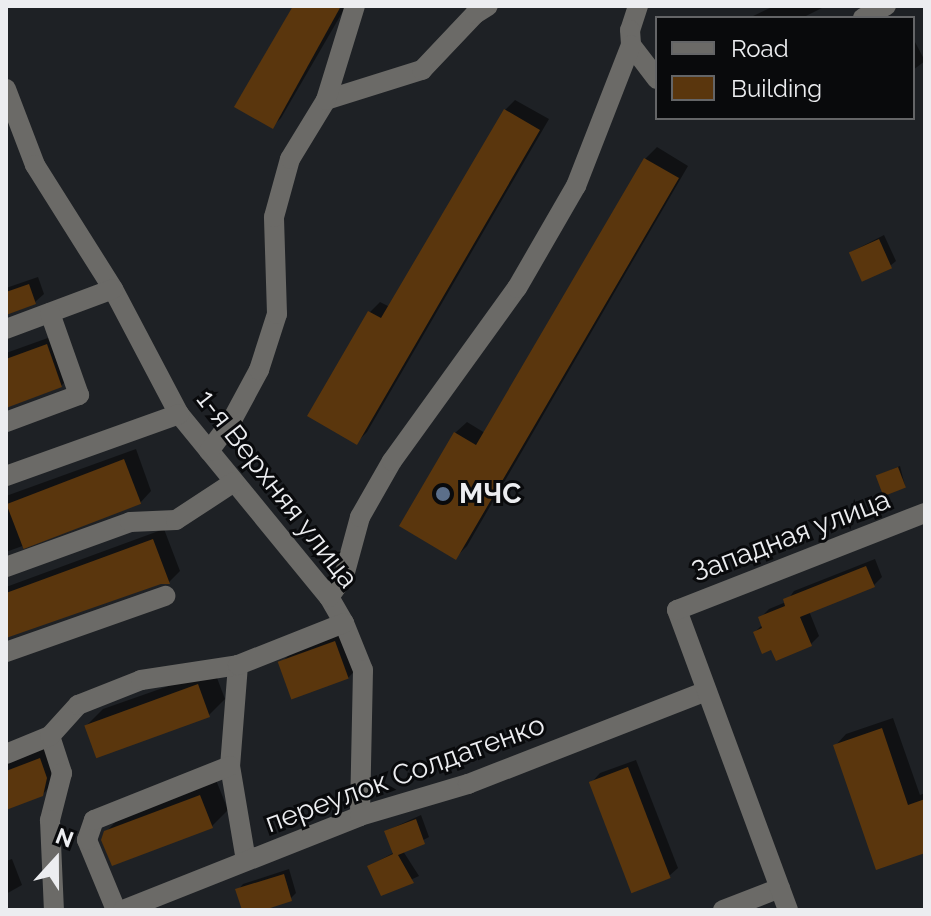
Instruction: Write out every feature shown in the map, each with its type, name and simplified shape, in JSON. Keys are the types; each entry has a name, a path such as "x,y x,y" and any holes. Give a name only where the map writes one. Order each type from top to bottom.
{"street":[{"path":"209,451 232,420 259,370 277,314 274,217 290,159 326,100 355,6"},
{"path":"326,100 422,70 475,14 488,6"},
{"path":"329,597 344,576 360,517 392,461 517,288 576,186 631,45 630,30 638,6"},
{"path":"867,16 886,6"},
{"path":"631,45 655,76"},
{"name":"1-я Верхняя улица","path":"6,89 35,165 113,289 179,414 329,597 344,623 363,670 360,816"},
{"path":"6,329 113,289"},
{"path":"6,422 79,395 50,313"},
{"path":"6,476 179,414"},
{"path":"6,567 130,522 176,520 234,482"},
{"name":"Западная улица","path":"706,691 677,610 925,513"},
{"path":"6,652 165,596"},
{"path":"6,754 50,736 78,705 141,680 238,665 344,623"},
{"path":"238,665 230,766 246,861"},
{"path":"706,691 788,910"},
{"name":"переулок Солдатенко","path":"123,910 360,816 468,784 706,691"},
{"path":"50,736 62,773 50,820 54,910"},
{"path":"116,910 87,840 94,820 230,766"},
{"path":"723,910 780,888"}],"building":[{"path":"293,6 341,6 273,129 234,107"},
{"path":"504,109 540,130 357,445 307,416 368,311 381,318"},
{"path":"644,158 679,178 456,560 399,526 454,432 476,445"},
{"path":"879,239 892,268 862,282 849,252"},
{"path":"29,284 36,304 6,315 6,292"},
{"path":"47,344 62,387 6,408 6,359"},
{"path":"124,459 141,504 24,549 6,504"},
{"path":"898,467 906,488 883,496 876,476"},
{"path":"153,539 170,584 161,584 6,638 6,593"},
{"path":"866,566 875,587 800,617 812,646 776,661 771,650 762,654 753,632 762,628 758,617 785,606 783,599"},
{"path":"335,641 349,679 291,699 278,662"},
{"path":"198,684 210,717 96,758 84,725"},
{"path":"882,728 908,805 925,799 925,853 876,870 833,745"},
{"path":"40,758 47,778 43,796 6,810 6,771"},
{"path":"628,767 671,878 631,893 589,782"},
{"path":"200,795 213,828 112,866 101,840 104,831"},
{"path":"416,819 425,844 398,855 414,883 381,896 367,866 393,854 384,831"},
{"path":"284,874 292,901 264,910 242,910 235,889"}],"place":[{"name":"МЧС","path":"443,494"}]}
